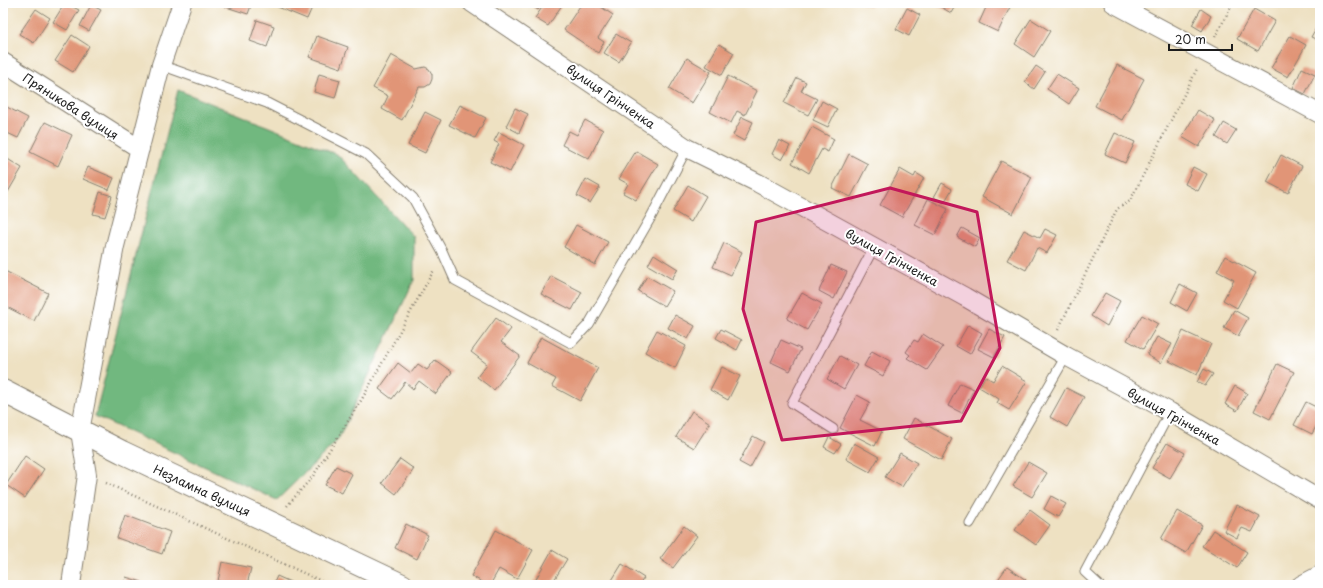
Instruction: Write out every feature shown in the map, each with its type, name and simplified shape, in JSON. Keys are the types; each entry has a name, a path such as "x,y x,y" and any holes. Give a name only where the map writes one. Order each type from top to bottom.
{"street":[{"name":"вулиця Грінченка","path":"472,3 687,148 758,183 874,247 1066,356 1170,412 1320,500"},
{"path":"1113,3 1320,114"},
{"path":"71,585 87,475 80,431 116,246 161,65 180,4"},
{"name":"Пряникова вулиця","path":"3,62 140,150"},
{"name":"Незламна вулиця","path":"3,391 122,452 402,585"},
{"path":"1301,585 1320,575"}],"lane":[{"path":"161,65 267,103 366,154 413,198 455,280 571,343 589,324 650,217 687,148"},
{"path":"833,429 792,403 874,247"},
{"path":"970,523 1066,356"},
{"path":"1099,585 1085,572 1170,412"}],"path":[{"path":"1049,346 1118,209 1130,201 1184,93 1232,3"},
{"path":"273,524 313,476 362,399 443,254"},
{"path":"87,475 330,585"}],"highlighted area":[{"path":"890,188 977,212 1000,348 961,421 782,440 743,309 756,222"}],"green space":[{"path":"178,90 338,155 414,237 414,280 338,440 277,500 95,416"}],"building":[{"path":"65,3 79,10 67,30 53,22"},
{"path":"221,3 252,3 248,14 220,5"},
{"path":"268,3 314,3 307,19"},
{"path":"527,3 542,3 538,10"},
{"path":"545,3 559,3 562,5 548,26 535,18"},
{"path":"582,3 595,3 613,15 598,38 604,42 598,53 564,30"},
{"path":"861,3 872,3 870,7"},
{"path":"934,3 957,3 951,13"},
{"path":"988,3 1001,3 1010,7 998,32 979,23"},
{"path":"91,5 101,10 89,31 80,26"},
{"path":"907,8 920,15 909,36 896,29"},
{"path":"36,9 50,18 34,43 19,34"},
{"path":"1201,9 1211,16 1202,31 1192,25"},
{"path":"1254,9 1275,21 1258,51 1237,39"},
{"path":"1031,19 1050,31 1034,57 1015,44"},
{"path":"257,20 274,26 267,47 250,41"},
{"path":"1320,21 1320,41 1311,37"},
{"path":"616,34 631,43 619,62 604,53"},
{"path":"72,35 89,46 73,72 55,61"},
{"path":"317,36 348,47 341,68 309,57"},
{"path":"1290,36 1306,45 1288,77 1271,68"},
{"path":"719,44 734,53 722,75 706,66"},
{"path":"391,55 416,69 425,67 429,69 432,74 430,84 425,87 419,87 402,120 382,109 388,96 373,88"},
{"path":"687,58 711,72 692,103 669,89"},
{"path":"1117,65 1144,79 1122,120 1095,106"},
{"path":"1036,66 1045,72 1034,89 1025,82"},
{"path":"1302,68 1315,74 1305,94 1293,88"},
{"path":"319,74 340,80 335,98 314,92"},
{"path":"1057,74 1079,88 1069,104 1047,89"},
{"path":"728,76 757,91 745,115 737,111 731,123 710,112"},
{"path":"797,78 806,82 801,91 817,99 808,115 784,103"},
{"path":"822,101 837,109 828,127 813,120"},
{"path":"3,105 28,118 18,138 3,131"},
{"path":"460,105 486,118 475,138 449,125"},
{"path":"515,108 528,114 519,133 506,126"},
{"path":"1198,110 1215,120 1199,147 1182,137"},
{"path":"425,112 441,120 425,153 408,145"},
{"path":"742,117 753,122 744,141 733,135"},
{"path":"585,120 603,130 589,159 562,145 569,131 577,135"},
{"path":"45,122 72,135 58,166 30,152"},
{"path":"1224,123 1236,130 1227,144 1216,137"},
{"path":"812,127 834,139 828,152 822,149 809,173 792,163"},
{"path":"499,132 524,145 510,172 490,162 499,144 494,141"},
{"path":"1115,133 1135,142 1125,163 1105,154"},
{"path":"779,140 790,146 782,160 772,154"},
{"path":"636,151 658,164 636,200 623,193 628,184 619,179"},
{"path":"849,154 868,164 851,197 832,188"},
{"path":"1281,155 1302,166 1288,193 1267,182"},
{"path":"6,158 22,168 8,192 3,189 3,164"},
{"path":"1001,161 1032,177 1013,214 982,197"},
{"path":"88,167 114,178 109,190 83,179"},
{"path":"1193,167 1207,174 1198,191 1185,184"},
{"path":"900,169 914,177 916,173 924,178 902,217 880,205"},
{"path":"586,179 600,187 590,203 577,196"},
{"path":"942,183 952,189 944,203 934,197"},
{"path":"688,185 706,196 691,222 673,211"},
{"path":"100,192 112,196 105,217 93,214"},
{"path":"928,199 948,209 935,235 915,225"},
{"path":"576,225 608,242 595,265 564,247"},
{"path":"962,228 980,238 975,247 957,237"},
{"path":"1045,229 1057,235 1047,253 1037,248 1026,270 1007,260 1024,230 1040,238"},
{"path":"724,243 742,252 731,275 713,267"},
{"path":"654,254 678,269 672,279 648,265"},
{"path":"1225,256 1256,273 1237,308 1223,300 1234,280 1217,271"},
{"path":"831,265 847,272 834,299 819,291"},
{"path":"3,270 48,293 34,321 3,305"},
{"path":"551,276 582,292 572,310 541,294"},
{"path":"647,276 673,291 664,306 638,291"},
{"path":"1180,284 1197,293 1187,311 1171,302"},
{"path":"802,293 822,304 807,330 787,319"},
{"path":"1105,293 1120,301 1107,326 1091,316"},
{"path":"1234,310 1248,318 1238,336 1224,328"},
{"path":"675,315 695,326 688,339 668,328"},
{"path":"1142,315 1158,324 1143,349 1127,340"},
{"path":"496,318 511,329 501,342 520,356 494,390 477,377 487,364 471,352"},
{"path":"968,325 982,333 970,354 956,346"},
{"path":"721,329 742,340 737,350 716,338"},
{"path":"989,329 1005,337 994,357 978,349"},
{"path":"657,330 686,346 675,368 645,352"},
{"path":"1183,331 1211,344 1197,375 1169,361"},
{"path":"923,334 943,347 927,370 907,358 910,355 906,352 914,340 918,342"},
{"path":"541,337 598,368 580,401 552,386 556,379 527,363"},
{"path":"1157,337 1172,344 1161,363 1147,355"},
{"path":"781,340 801,349 790,371 771,362"},
{"path":"872,351 890,361 883,376 864,366"},
{"path":"840,356 857,365 844,389 827,379"},
{"path":"435,360 452,372 436,394 419,381 413,389 405,382 392,399 379,389 398,363 411,373 418,364 427,370"},
{"path":"1277,364 1294,372 1270,419 1254,411"},
{"path":"1002,366 1027,381 1009,410 997,403 999,399 979,387 985,376 993,381"},
{"path":"722,367 740,376 728,400 710,390"},
{"path":"1204,369 1213,374 1205,386 1197,382"},
{"path":"960,383 974,389 962,413 948,406"},
{"path":"1235,386 1247,393 1237,411 1225,404"},
{"path":"1066,388 1084,397 1067,427 1050,417"},
{"path":"857,395 870,402 860,420 882,431 875,446 840,428"},
{"path":"1306,402 1320,409 1320,419 1312,434 1294,425"},
{"path":"692,411 710,423 694,448 676,437"},
{"path":"914,418 952,439 941,460 903,439"},
{"path":"753,436 764,442 750,468 739,462"},
{"path":"829,437 841,444 835,453 824,447"},
{"path":"854,443 879,457 870,472 846,459"},
{"path":"1167,443 1185,453 1170,478 1152,468"},
{"path":"900,453 917,463 902,487 885,477"},
{"path":"25,456 44,469 25,498 6,485"},
{"path":"400,459 414,469 396,494 382,483"},
{"path":"1028,462 1047,473 1032,497 1013,486"},
{"path":"336,466 352,474 342,493 325,485"},
{"path":"1051,496 1066,504 1058,517 1044,509"},
{"path":"1237,505 1260,517 1252,532 1242,528 1237,538 1224,531"},
{"path":"1030,510 1050,525 1036,545 1015,530"},
{"path":"1177,511 1202,525 1186,553 1161,539"},
{"path":"125,515 170,532 162,554 117,538"},
{"path":"406,524 428,535 417,559 395,548"},
{"path":"684,526 697,536 673,568 660,559"},
{"path":"496,530 533,550 517,579 499,569 490,585 488,585 471,576"},
{"path":"1213,530 1247,552 1237,568 1202,546"},
{"path":"552,550 567,559 551,585 547,585 536,579"},
{"path":"222,562 251,568 247,585 237,585 218,581"},
{"path":"622,564 644,578 639,585 609,585"},
{"path":"1007,567 1026,580 1022,585 994,585"},
{"path":"277,576 297,585 273,585"},
{"path":"126,577 142,582 142,585 124,585"},
{"path":"535,580 545,585 532,585"}]}
